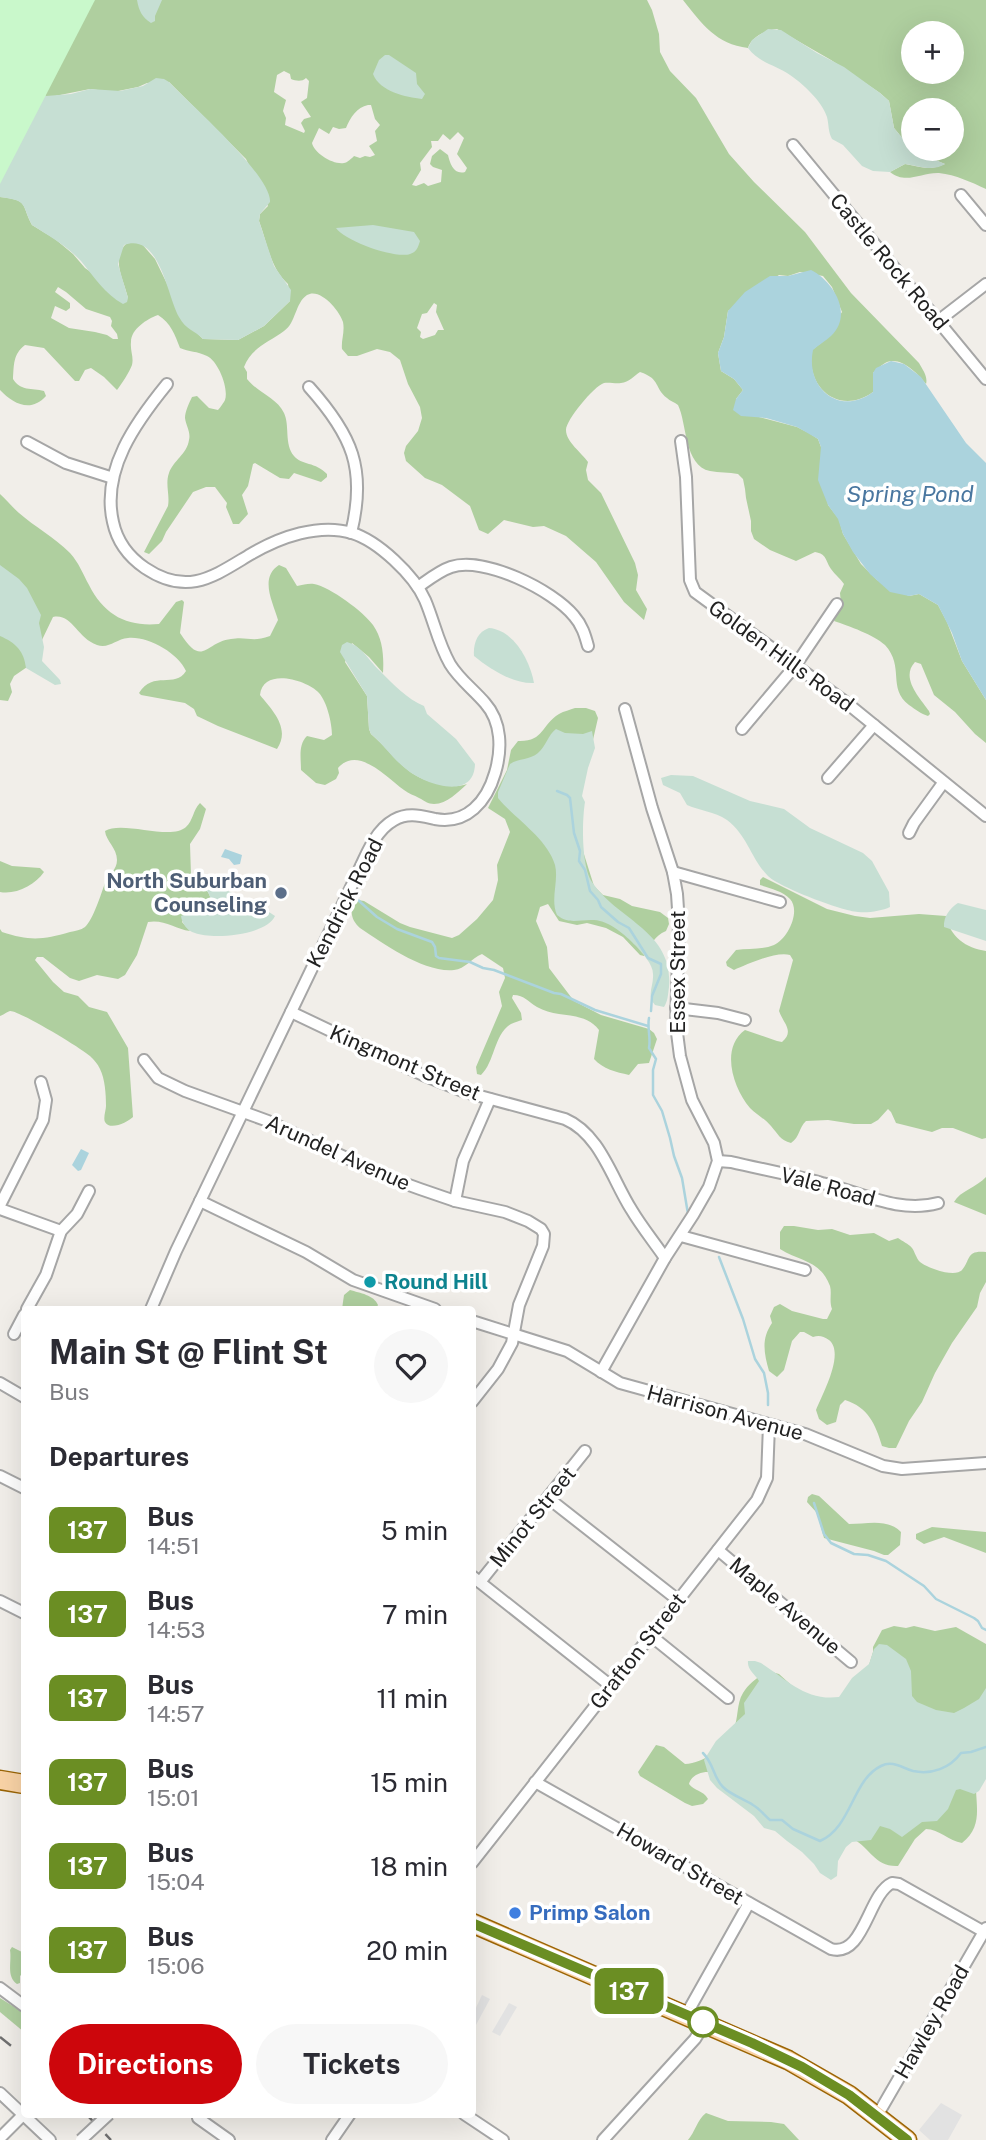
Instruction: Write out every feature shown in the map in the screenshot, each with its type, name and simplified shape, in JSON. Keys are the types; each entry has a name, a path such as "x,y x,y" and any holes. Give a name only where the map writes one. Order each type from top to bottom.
{"main road":[{"path":"0,1780 21,1784"},
{"path":"476,1927 705,2023 802,2067 840,2089 907,2140"}],"street":[{"name":"Castle Rock Road","path":"793,145 986,379"},
{"path":"961,195 986,225"},
{"path":"937,321 986,284"},
{"name":"Kendrick Road","path":"152,1306 200,1200 367,855 384,828 395,819 409,815 450,820 462,818 481,803 496,772 499,746 499,733 494,718 485,703 452,667 424,596 385,553 372,543 351,533 321,530 297,534 253,553 211,578 185,582 167,579 142,566 128,553 118,538 112,517 110,502 113,478 133,430 167,384"},
{"path":"309,387 336,418 352,452 358,496 351,533"},
{"name":"Golden Hills Road","path":"681,441 687,477 692,586 697,594 874,725 986,817"},
{"path":"27,442 56,459 113,478"},
{"path":"418,587 440,572 460,565 504,572 529,583 562,604 579,623 588,646"},
{"path":"742,729 795,666 837,604"},
{"name":"Essex Street","path":"625,709 673,872 679,924 677,1035 684,1073 696,1109 714,1143 718,1161"},
{"path":"828,778 874,725"},
{"path":"909,833 943,783"},
{"path":"673,872 780,902"},
{"path":"676,1008 745,1020"},
{"name":"Kingmont Street","path":"291,1012 465,1092 569,1120 581,1128 594,1143 630,1209 665,1258"},
{"name":"Arundel Avenue","path":"144,1060 153,1074 168,1084 296,1133 387,1177 455,1201 505,1212 541,1229 544,1234 543,1246 519,1305 514,1335"},
{"path":"41,1082 46,1100 43,1120 0,1207 61,1231"},
{"path":"455,1201 463,1161 490,1099"},
{"path":"601,1372 665,1258 709,1187 718,1161"},
{"name":"Vale Road","path":"718,1161 823,1183 904,1206 923,1207 938,1203"},
{"path":"29,1306 46,1275 61,1231 77,1214 89,1191"},
{"path":"200,1200 306,1251 352,1280 426,1306"},
{"path":"681,1236 805,1269"},
{"path":"14,1334 21,1321"},
{"name":"Harrison Avenue","path":"476,1322 567,1352 620,1383 805,1434 890,1468 986,1463"},
{"path":"476,1397 503,1360 514,1335"},
{"path":"0,1383 21,1395"},
{"name":"Grafton Street","path":"476,1858 757,1500 767,1478 769,1424"},
{"name":"Minot Street","path":"476,1579 548,1498 585,1451"},
{"path":"0,1476 21,1486"},
{"path":"548,1498 678,1600"},
{"name":"Maple Avenue","path":"718,1550 851,1662"},
{"path":"476,1579 611,1686"},
{"path":"0,1601 21,1612"},
{"path":"650,1636 728,1698"},
{"name":"Howard Street","path":"535,1782 836,1951 848,1948 884,1889 891,1883 899,1884 985,1931"},
{"path":"686,2015 749,1903"},
{"name":"Hawley Road","path":"877,2116 985,1931"},
{"path":"0,1988 21,2004"},
{"path":"603,2140 695,2039 705,2023"},
{"path":"0,2093 21,2111"},
{"path":"0,2138 21,2117"},
{"path":"28,2118 50,2140"},
{"path":"81,2140 104,2118"},
{"path":"198,2118 229,2140"},
{"path":"332,2140 347,2118"},
{"path":"470,2118 503,2140"}],"green space":[{"path":"0,0 647,0 659,34 660,52 670,71 696,98 729,154 805,232 851,293 919,363 925,374 926,384 904,364 887,362 873,373 873,392 861,399 849,401 828,394 814,376 812,350 821,343 842,312 832,287 823,276 800,272 788,276 779,275 728,311 724,337 718,353 721,371 734,379 743,390 736,399 755,416 797,427 818,439 828,505 839,519 843,534 861,564 877,580 909,596 919,594 938,605 962,661 986,700 986,743 934,695 921,664 915,662 911,668 910,681 929,711 928,716 902,698 894,661 885,645 868,634 834,621 841,604 840,593 844,584 824,556 815,552 796,561 770,550 754,539 743,479 738,474 710,471 695,461 678,405 669,400 647,375 640,372 624,382 599,385 575,412 566,430 571,443 588,462 588,480 601,493 635,563 638,575 636,590 647,609 644,620 624,602 596,562 566,536 544,526 533,527 504,520 488,534 479,530 470,506 442,485 425,478 406,461 406,446 418,431 422,418 400,360 390,352 377,349 357,356 348,356 342,349 341,317 329,301 318,294 307,295 288,327 256,350 244,367 247,379 277,403 284,413 289,446 294,456 323,470 327,477 321,482 294,473 289,479 280,478 255,463 248,486 242,495 248,514 239,524 233,524 227,503 215,487 206,487 193,492 162,541 149,554 144,552 168,506 169,473 188,445 186,410 192,397 197,396 209,408 218,410 226,395 222,375 207,356 180,348 169,326 158,315 145,322 134,333 131,342 132,365 117,390 91,368 85,370 79,381 75,381 44,348 25,345 16,356 13,379 23,387 44,391 46,396 34,404 22,405 5,395 0,390 0,197 23,204 32,225 55,239 85,268 128,298 119,255 127,243 141,243 155,259 170,290 203,339 238,340 264,326 290,301 288,284 277,270 270,254 259,221 260,214 268,206 246,159 169,82 147,83 113,92 90,89 55,96 46,96 31,88","holes":["284,71 290,74 291,79 299,81 306,78 309,81 307,98 301,102 311,117 301,123 304,133 285,125 283,111 286,100 274,92 277,75","371,105 380,125 375,131 377,141 369,146 375,155 360,158 354,156 347,162 340,163 316,151 312,143 319,128 329,134 333,127 346,128 354,114 364,106","458,132 464,138 457,154 467,168 465,172 455,170 448,155 440,149 432,156 430,164 442,170 441,182 428,186 424,183 412,185 421,170 420,163 432,147 431,141 438,141 443,134 450,140","58,287 86,309 110,317 111,326 118,339 69,328 51,318 55,306 66,311 70,308 70,303 55,292","434,303 437,305 436,312 444,330 438,330 435,335 423,339 420,337 421,332 417,328 422,314 427,313"]},
{"path":"0,0 95,0 0,184"},
{"path":"137,0 162,0 155,21 151,23 143,16"},
{"path":"683,0 986,0 986,189 939,173 902,178 890,172 905,164 930,168 945,164 938,161 964,161 964,98 901,98 901,136 894,128 889,101 880,93 831,60 777,29 760,35 748,48 727,42 703,25"},
{"path":"768,29 781,30 844,67 889,101 894,128 901,136 901,161 938,161 945,164 930,168 905,164 890,172 873,171 862,166 843,145 832,139 825,111 812,93 790,75 752,53 748,48 752,40"},
{"path":"0,52 31,88 46,96 90,89 120,91 143,86 156,78 169,82 244,158 267,190 270,202 260,214 259,221 274,266 291,290 290,301 264,326 238,340 203,339 182,321 154,257 146,248 136,244 124,245 118,264 127,302 123,304 111,295 76,256 32,225 20,202 0,197"},
{"path":"385,55 416,73 417,84 425,94 422,99 394,92 376,80 373,74 379,60"},
{"path":"373,225 414,232 420,241 416,251 403,255 382,251 349,238 336,228"},
{"path":"0,494 19,513 70,553 95,595 118,617 137,623 159,624 176,602 182,600 184,602 180,633 194,650 199,652 222,641 270,636 278,620 269,583 273,570 279,565 286,568 297,586 314,584 337,595 369,620 381,642 383,673 352,643 345,662 367,696 371,734 403,766 420,777 444,785 467,784 448,800 430,803 406,791 372,766 354,760 338,768 336,779 325,785 316,783 301,770 302,743 307,736 324,740 332,735 327,707 313,688 286,679 269,681 263,686 260,695 281,727 281,741 277,749 197,716 194,709 185,703 141,695 139,693 151,682 176,679 186,671 176,658 162,647 136,638 105,646 97,645 60,617 53,617 30,665 14,676 8,701 0,700"},
{"path":"0,565 27,588 41,615 39,623 44,647 42,661 61,684 55,685 26,668 18,648 0,636"},
{"path":"489,628 506,634 513,640 525,656 534,683 526,683 494,671 474,656 477,639 481,632"},
{"path":"347,642 361,650 400,691 424,706 427,714 456,739 475,764 472,776 466,783 447,786 414,775 371,734 367,696 340,652 342,645"},
{"path":"575,708 595,711 598,718 578,805 582,848 594,886 603,895 620,899 632,906 660,912 668,918 669,924 644,956 623,937 606,928 587,923 577,925 559,921 548,904 540,907 536,921 547,947 549,968 574,1001 601,1015 649,1029 657,1039 649,1063 638,1064 629,1075 615,1071 594,1059 599,1030 593,1024 578,1017 545,1011 523,997 513,995 522,1020 505,1029 486,1069 481,1075 477,1074 476,1067 502,1006 499,992 505,978 503,968 482,954 462,968 454,970 442,970 417,962 360,928 354,922 353,907 358,900 364,901 400,923 452,938 477,919 493,900 498,880 497,865 510,832 505,819 488,808 507,770 511,750 518,741 538,736 559,714"},
{"path":"556,729 565,733 583,734 592,731 595,748 582,796 585,802 583,831 588,875 603,895 642,928 663,952 668,968 669,987 664,1007 655,1005 652,1001 653,970 627,937 600,921 570,921 557,915 554,903 556,871 551,855 538,837 498,798 510,764 538,753"},
{"path":"671,775 693,776 750,801 784,809 810,828 863,853 872,861 889,892 890,907 870,912 850,911 811,898 774,881 762,869 734,826 717,815 687,805 680,793 663,785 661,778"},
{"path":"200,803 206,809 200,829 190,844 191,875 188,874 186,878 208,892 212,901 202,913 186,914 182,922 190,931 159,922 148,922 137,955 125,975 118,979 97,975 79,981 70,978 43,957 37,957 35,960 64,992 78,996 89,1007 107,1012 128,1048 133,1117 115,1126 107,1125 104,1120 106,1101 103,1077 90,1056 25,1016 10,1011 0,1016 0,929 12,935 36,938 52,937 83,928 91,919 105,883 117,863 117,856 105,831 123,828 158,832 179,831 188,825"},
{"path":"0,861 12,866 40,868 44,872 25,888 0,892"},
{"path":"188,874 197,876 275,916 262,928 251,932 214,936 192,932 185,926 181,916 202,913 212,901 208,892 186,878"},
{"path":"763,877 827,909 855,916 946,916 955,936 972,947 986,951 986,1138 982,1139 953,1128 932,1132 896,1123 888,1109 871,1124 806,1121 791,1143 750,1108 734,1079 731,1057 733,1047 745,1030 782,1042 786,1038 787,1027 779,1011 793,960 790,955 784,954 734,970 727,966 726,962 736,950 760,948 779,942 791,924 793,904 787,896 760,885"},
{"path":"958,903 986,910 986,941 944,927 948,913"},
{"path":"986,1177 986,1215 954,1202 960,1195"},
{"path":"784,1226 832,1229 850,1235 874,1233 889,1241 898,1238 910,1246 920,1262 947,1273 962,1270 975,1252 986,1252 986,1282 977,1307 952,1343 896,1448 882,1446 870,1418 853,1403 845,1400 840,1405 836,1422 827,1425 819,1419 816,1410 834,1363 835,1354 829,1340 800,1332 792,1341 784,1370 777,1377 769,1371 765,1340 772,1323 770,1316 774,1307 780,1304 792,1311 823,1319 827,1319 832,1309 830,1286 821,1271 780,1249 780,1232"},
{"path":"350,1290 366,1295 378,1305 342,1306 344,1295"},
{"path":"812,1494 819,1496 849,1524 890,1525 901,1532 900,1545 888,1555 884,1555 824,1538 817,1513 807,1502"},
{"path":"932,1527 986,1532 986,1553 944,1537 924,1544 916,1539 916,1534"},
{"path":"894,1626 914,1626 935,1631 956,1627 986,1644 986,1775 976,1790 975,1825 962,1843 926,1829 915,1839 898,1866 890,1865 878,1860 853,1839 708,1772 696,1775 690,1781 691,1786 708,1799 703,1804 692,1806 640,1776 638,1772 656,1745 664,1747 685,1764 706,1758 719,1748 735,1726 743,1693 754,1680 768,1671 779,1674 810,1702 830,1708 862,1688 873,1647 882,1630"},
{"path":"879,1644 887,1645 906,1659 911,1671 912,1696 917,1702 936,1710 954,1713 979,1699 986,1688 986,1779 974,1794 956,1790 948,1809 937,1821 922,1822 902,1837 880,1826 871,1840 852,1842 838,1861 837,1876 831,1880 820,1873 802,1852 775,1831 764,1828 754,1816 717,1788 710,1780 704,1760 716,1741 745,1714 744,1703 759,1681 750,1669 748,1661 761,1663 816,1696 839,1697 852,1678 869,1664 874,1649"},
{"path":"12,1947 21,1952 21,1975 20,1983 17,1984 10,1973"},
{"path":"0,1998 21,2011 21,2030 0,2012"},
{"path":"706,2113 728,2121 784,2124 799,2140 688,2140"}],"shaded area":[{"path":"482,1995 490,1999 476,2025 476,2008"},
{"path":"509,2003 517,2007 500,2036 492,2032"},
{"path":"941,2103 962,2115 948,2140 930,2140 919,2130"}],"water":[{"name":"Spring Pond","path":"811,270 827,282 841,308 838,327 813,350 814,376 820,387 837,400 861,399 873,392 873,373 876,368 891,361 904,364 921,377 966,443 986,463 986,700 962,661 938,605 919,594 909,596 890,592 870,574 853,552 818,480 821,447 818,439 797,427 766,418 741,416 733,410 736,399 743,390 734,379 721,371 718,353 724,337 728,311 745,292 770,276 788,276"},
{"path":"225,849 242,855 240,864 234,865 229,859 221,857"},
{"path":"81,1149 89,1153 78,1171 72,1165"}],"waterway":[{"path":"557,791 570,798 574,833 580,851 579,861 585,870 590,891 601,907 629,928 648,958 661,964 661,974 652,996 651,1011"},
{"path":"358,900 377,917 397,929 432,942 439,958 470,962 561,994 595,1010 648,1026"},
{"path":"649,1018 649,1048 656,1059 653,1095 662,1111 682,1178 688,1214"},
{"path":"719,1257 755,1359 764,1373 768,1405"},
{"path":"814,1503 824,1534 831,1543 854,1554 886,1561 924,1586 936,1599 974,1618 986,1630"},
{"path":"703,1753 726,1790 755,1807 770,1820 782,1820 793,1829 820,1841 839,1825 864,1782 881,1766 893,1764 913,1771 934,1771 952,1763 961,1753 986,1747"}],"railway":[{"path":"0,2037 21,2054"},
{"path":"90,2118 111,2140"}],"bus line":[{"name":"137","path":"476,1925 802,2067 849,2095 907,2140"}],"place":[{"name":"North Suburban Counseling","path":"281,893"},
{"name":"Round Hill","path":"370,1282"},
{"name":"Primp Salon","path":"515,1913"}]}
